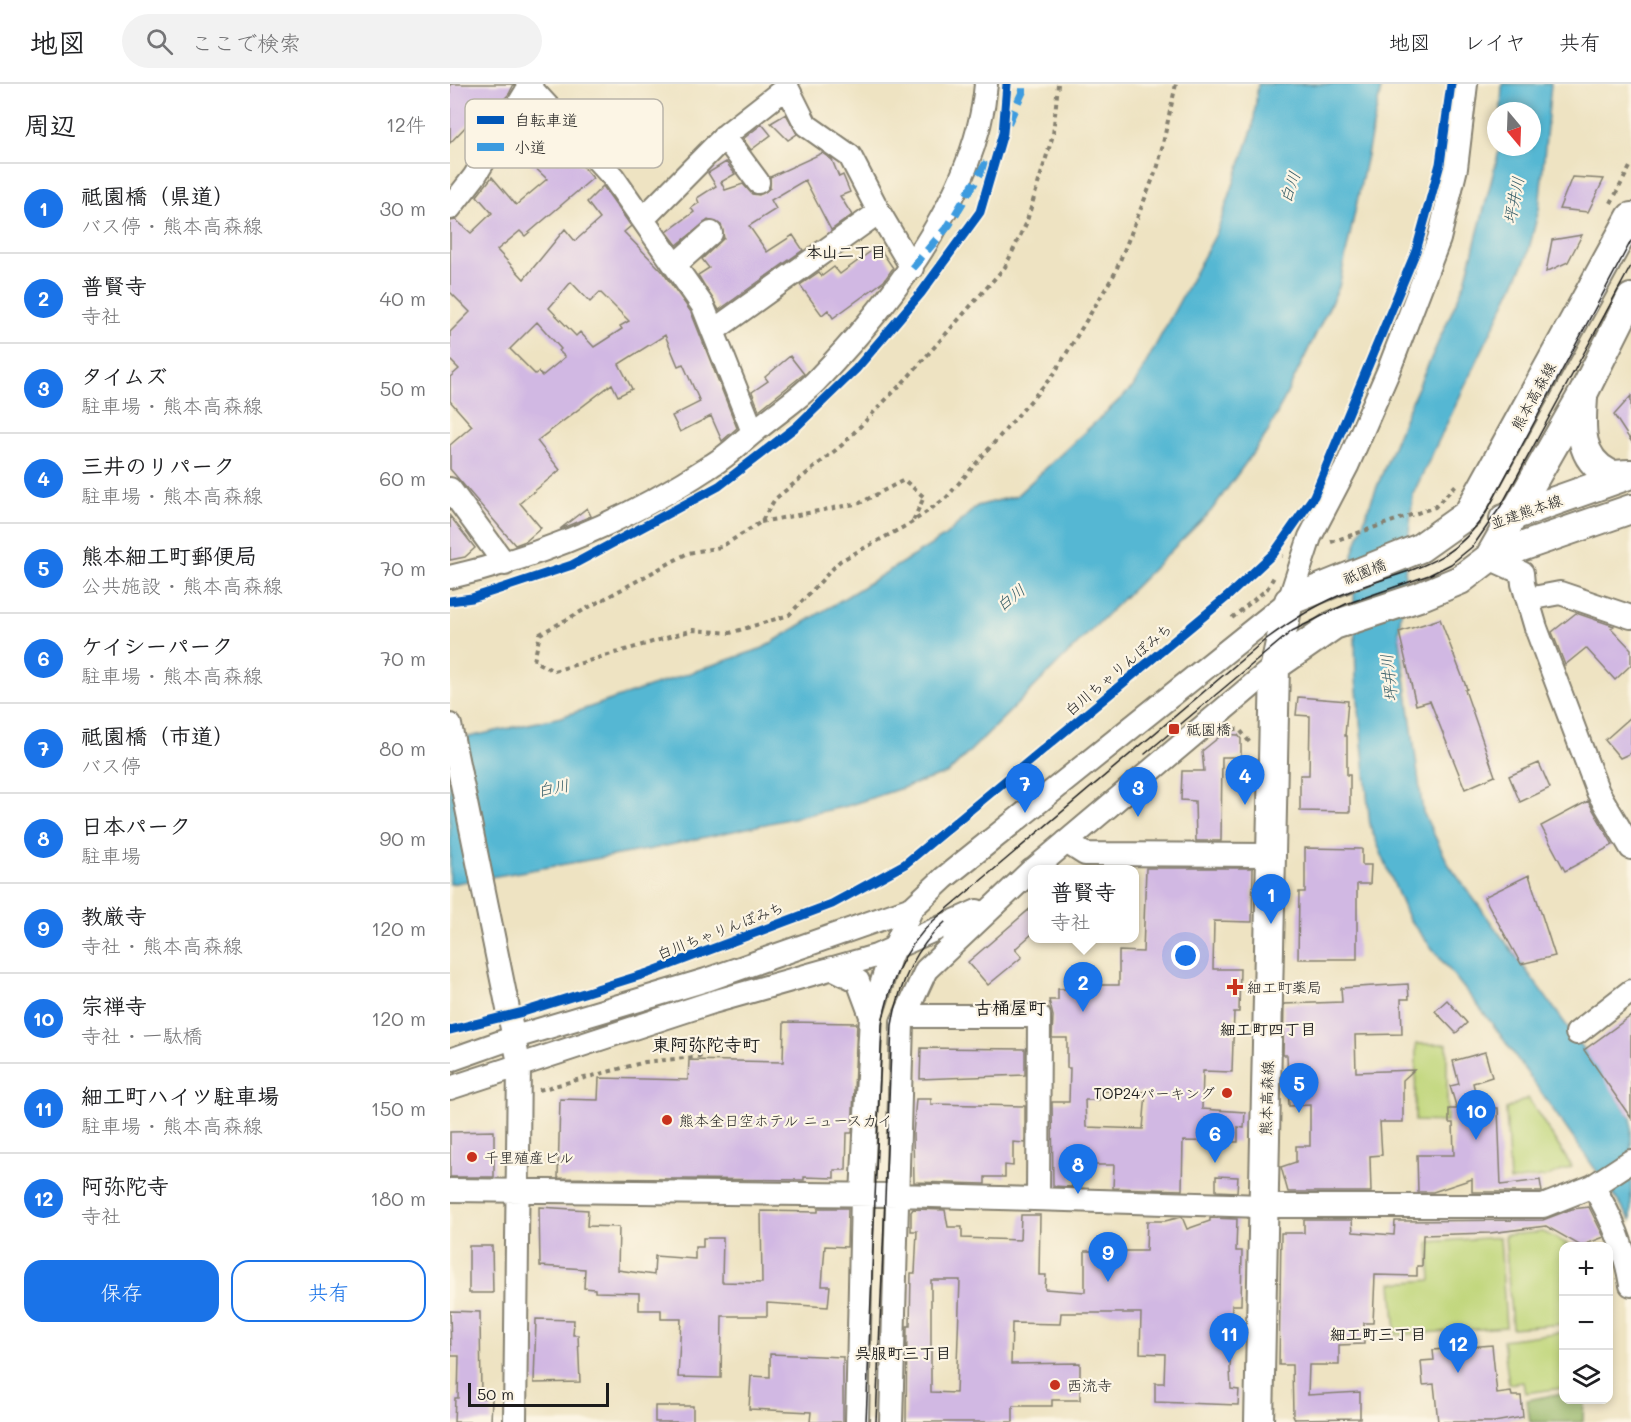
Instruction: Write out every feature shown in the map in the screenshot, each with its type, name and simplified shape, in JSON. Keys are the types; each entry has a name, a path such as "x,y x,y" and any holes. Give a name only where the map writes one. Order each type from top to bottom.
{"main road":[{"name":"熊本高森線","path":"1416,550 1468,514 1631,218"},
{"path":"1489,558 1584,392 1631,298"},
{"path":"1584,392 1580,431 1588,456 1609,474 1631,474"},
{"name":"並建熊本線","path":"1416,550 1631,474"},
{"path":"1275,666 1334,625 1419,597 1460,580 1489,558 1631,509"},
{"name":"祇園橋","path":"1289,601 1416,550"},
{"name":"熊本高森線","path":"1259,1422 1275,666 1289,601"}],"street":[{"path":"450,577 505,564 615,520 714,464 813,384 912,268 935,229 975,143 987,84"},
{"path":"857,1422 862,1195 872,1016 894,948 912,908 944,878 1289,601 1310,537 1347,466 1379,393 1439,239 1456,168 1466,84"},
{"path":"521,99 529,85 542,99"},
{"path":"643,219 724,136 787,87 806,125 850,156 912,268"},
{"path":"724,136 758,182"},
{"path":"450,208 479,168"},
{"path":"605,168 703,306 753,432"},
{"path":"713,331 879,212"},
{"path":"675,265 711,233"},
{"path":"450,489 505,564"},
{"path":"1489,558 1522,573 1536,628 1598,792 1631,848"},
{"path":"1528,599 1560,593 1631,616"},
{"path":"1536,628 1559,603 1583,601"},
{"path":"1039,865 1275,666"},
{"path":"450,725 519,1063 515,1422"},
{"path":"1066,842 1085,854 1272,855"},
{"path":"891,1422 902,1022 926,970 1001,896 1028,874"},
{"path":"450,1088 519,1063 894,948 962,920 1001,896"},
{"path":"450,1060 515,1037 706,980 912,908"},
{"path":"832,968 858,981 872,1016"},
{"path":"1577,1033 1631,992"},
{"path":"905,1016 1039,1016 1038,1199"},
{"path":"450,1190 898,1195 1263,1206 1543,1206 1593,1186 1631,1161"},
{"path":"1593,1186 1612,1217 1625,1256 1631,1285"}],"path":[{"path":"761,522 775,499 842,445 909,377 1005,267 1026,224 1053,135 1058,84"},
{"path":"911,523 924,497 904,480 860,503 761,522 721,547 688,553 540,634 534,661 554,671 693,630 730,633 789,615 840,561 911,523 946,498 1060,364 1115,273 1158,166 1176,84"},
{"path":"1331,542 1416,513"},
{"path":"1266,560 1281,544"},
{"path":"1274,553 1285,557"},
{"path":"1227,728 1239,729 1254,748"},
{"path":"519,1096 645,1062 705,1056"}],"green space":[{"path":"1416,1044 1447,1044 1447,1122 1415,1121"},
{"path":"1528,1098 1572,1167 1549,1176 1510,1181 1506,1109"},
{"path":"1543,1232 1564,1242 1559,1242 1559,1324 1512,1328 1505,1235"},
{"path":"1500,1237 1506,1327 1396,1335 1392,1283 1431,1280 1429,1242"},
{"path":"1559,1333 1559,1389 1525,1393 1523,1382 1509,1384 1503,1340"},
{"path":"1559,1394 1559,1404 1584,1404 1583,1422 1530,1422 1527,1400"}],"water":[{"name":"白川","path":"1258,84 1382,84 1339,287 1268,432 1211,511 948,773 847,806 652,849 450,884 450,741 561,717 763,648 944,537 977,506 1016,496 1133,387 1217,232 1253,127"},
{"name":"坪井川","path":"1502,84 1551,84 1539,209 1527,257 1413,494 1399,632 1423,812 1449,865 1603,1075 1631,1118 1631,1220 1494,1026 1408,918 1370,826 1356,679 1353,554 1368,509 1407,412 1465,282 1498,156 1541,156 1541,102 1501,102"}],"building":[{"path":"450,84 514,84 504,99 465,99 465,127 450,143"},
{"path":"786,114 797,134 788,140 771,123"},
{"path":"762,124 771,135 751,150 743,139"},
{"path":"822,153 832,160 839,177 843,175 850,192 840,196 852,215 831,230 805,180 771,200 776,209 749,226 767,252 793,235 803,250 719,310 698,275 709,268 702,259 724,238 721,225 708,220 677,245 667,232 694,212 691,208 699,203 697,198 716,186 708,173 726,162 735,174 721,182 725,190 743,184 752,194 759,195 770,188 770,177"},
{"path":"535,168 584,168 593,178 525,236 520,231 497,250 524,279 565,229 575,241 600,219 587,202 603,186 631,226 624,232 662,271 691,312 737,428 722,441 711,416 680,432 672,416 700,402 683,364 678,366 665,335 619,364 632,389 618,396 612,384 537,441 560,470 520,503 541,528 526,541 515,545 450,469 450,445 472,426 450,401 450,377 459,369 450,360 450,332 470,312 450,292 450,221 456,220 471,233 492,213 477,196 492,177 516,205 547,179","holes":["571,282 590,302 600,292 629,321 620,326 622,329 594,347 580,332 576,336 549,308","537,322 561,349 559,351 565,357 542,376 538,372 535,374 510,349"]},
{"path":"1572,177 1604,179 1588,212 1559,209"},
{"path":"1582,235 1568,262 1546,272 1552,240"},
{"path":"878,246 893,268 884,281 833,318 828,310 822,315 800,285 819,272 822,276 834,267 840,274"},
{"path":"790,356 804,374 759,410 752,392 768,381 765,377"},
{"path":"1631,396 1631,441 1614,415"},
{"path":"587,508 591,516 560,529"},
{"path":"450,516 475,548 465,557 450,560"},
{"path":"1576,613 1614,626 1611,628 1631,649 1631,665 1615,680 1586,648 1565,665 1552,632"},
{"path":"1440,619 1467,689 1465,690 1495,776 1465,789 1430,701 1416,705 1399,632"},
{"path":"1298,697 1348,701 1345,736 1347,736 1347,775 1350,775 1350,812 1300,811 1300,775 1309,775 1310,716 1296,715"},
{"path":"1631,717 1631,753 1620,758 1605,740"},
{"path":"1223,734 1238,735 1241,739 1241,757 1222,757 1221,841 1196,841 1195,801 1181,800 1182,771 1204,771 1202,751"},
{"path":"1539,763 1550,788 1520,802 1509,776"},
{"path":"1588,801 1613,845 1565,871 1541,826"},
{"path":"1305,848 1362,849 1362,865 1371,865 1370,884 1357,884 1357,959 1298,959 1299,892 1305,892"},
{"path":"1146,868 1253,868 1252,922 1214,921 1213,969 1240,969 1239,1012 1234,1012 1232,1072 1203,1071 1202,1109 1245,1112 1244,1128 1238,1127 1238,1142 1183,1141 1182,1190 1113,1188 1114,1165 1072,1165 1072,1187 1053,1186 1052,1102 1069,1102 1070,1068 1067,1068 1067,1038 1052,1038 1053,1016 1049,1000 1058,1000 1058,989 1092,989 1093,985 1119,985 1119,951 1143,952","holes":["1099,1091 1146,1092 1143,1129 1086,1127 1085,1100 1099,1100"]},
{"path":"1529,875 1555,956 1521,964 1484,897"},
{"path":"1028,910 1028,938 1015,949 1022,957 988,985 968,962"},
{"path":"1408,984 1409,999 1401,999 1402,1034 1355,1035 1356,1072 1414,1070 1403,1080 1403,1122 1380,1122 1382,1155 1370,1156 1371,1192 1288,1192 1281,1167 1296,1162 1296,1146 1310,1146 1310,1105 1289,1106 1287,1055 1283,1055 1284,1004 1342,1002 1341,988"},
{"path":"1447,1000 1467,1023 1456,1033 1435,1011"},
{"path":"1631,1016 1631,1118 1584,1050"},
{"name":"熊本全日空ホテル ニュースカイ","path":"784,1022 857,1023 852,1133 847,1133 846,1170 834,1170 834,1178 804,1177 804,1180 558,1178 560,1099 598,1100 599,1078 688,1080 689,1060 783,1062"},
{"path":"921,1048 1025,1049 1025,1075 920,1079"},
{"path":"1485,1052 1492,1077 1473,1083 1479,1108 1498,1108 1501,1185 1540,1180 1542,1192 1472,1192 1472,1179 1433,1192 1418,1192 1417,1155 1454,1155 1453,1123 1449,1123 1449,1109 1457,1109 1450,1086 1459,1084 1453,1061"},
{"path":"916,1099 931,1099 931,1104 1025,1106 1025,1143 1013,1142 1013,1166 1005,1165 1005,1177 985,1177 985,1184 914,1182 913,1134"},
{"name":"千里殖産ビル","path":"494,1131 494,1177 450,1177 450,1132"},
{"path":"1216,1176 1238,1177 1237,1192 1216,1191"},
{"path":"539,1207 588,1210 587,1226 619,1227 618,1270 654,1275 655,1256 695,1259 695,1247 703,1247 703,1238 723,1238 722,1282 762,1283 761,1211 818,1212 818,1208 848,1208 847,1247 825,1246 822,1286 830,1286 828,1307 767,1303 767,1316 722,1316 721,1378 678,1377 681,1319 661,1319 661,1310 639,1310 639,1293 595,1292 595,1289 584,1288 585,1269 540,1266"},
{"path":"1589,1207 1604,1237 1591,1242 1574,1242 1546,1226 1490,1233 1423,1235 1422,1266 1417,1266 1417,1276 1375,1275 1373,1323 1364,1323 1364,1344 1339,1345 1339,1365 1309,1365 1308,1395 1360,1392 1360,1418 1295,1419 1292,1365 1279,1365 1281,1233 1304,1233 1304,1220 1352,1220 1353,1232 1394,1235 1395,1221 1543,1220 1572,1209"},
{"path":"913,1209 945,1210 948,1227 962,1227 962,1238 1020,1240 1021,1215 1040,1215 1039,1275 1046,1275 1045,1289 1085,1292 1085,1251 1146,1251 1147,1221 1165,1221 1182,1217 1187,1229 1210,1221 1210,1218 1237,1219 1236,1251 1242,1251 1241,1305 1232,1305 1230,1369 1231,1389 1239,1390 1238,1405 1155,1402 1155,1383 1164,1383 1165,1354 1140,1353 1141,1313 1061,1313 1060,1324 1012,1323 1011,1364 1080,1363 1080,1400 1052,1400 1052,1406 1013,1406 1013,1422 906,1422 907,1326 910,1326 911,1273 915,1273 917,1231 911,1231","holes":["931,1280 960,1280 956,1393 931,1392"]},
{"path":"469,1246 492,1246 493,1293 469,1293"},
{"path":"450,1311 480,1312 481,1398 492,1398 491,1422 454,1422 455,1398 458,1398 459,1356 451,1356"},
{"path":"536,1319 574,1320 573,1335 578,1335 580,1382 534,1383"},
{"path":"1492,1345 1497,1394 1511,1392 1512,1396 1521,1396 1523,1417 1494,1422 1438,1422 1434,1384 1423,1385 1421,1361 1434,1360 1433,1350"},
{"path":"770,1354 843,1357 843,1422 810,1422 811,1412 749,1409 751,1376 770,1377"},
{"path":"655,1406 693,1406 693,1422 655,1422"}],"tram line":[{"path":"866,1422 882,1025 893,982 913,944 933,921 1265,640 1326,601 1442,556 1473,530 1487,511 1631,241"},
{"path":"1145,754 1292,631 1346,604 1429,575 1451,564 1473,546 1501,506 1631,266"},
{"path":"876,1422 892,1025 899,996 916,956 945,922"}],"marked path":[{"path":"1008,123 1023,91 1023,84"},
{"path":"912,268 949,225 990,157"}],"cycle path":[{"path":"450,601 472,598 572,565 719,486 797,426 856,369 921,293 980,212 1003,133 1007,84"},
{"name":"白川ちゃりんぽみち","path":"450,1030 523,1012 648,973 832,904 905,864 1228,596 1274,553 1314,496 1416,251 1440,164 1451,84"}],"place":[{"name":"祗園橋","path":"1174,729"},
{"name":"三井のリパーク","path":"1245,805"},
{"name":"祗園橋（市道）","path":"1025,813"},
{"name":"タイムズ","path":"1138,817"},
{"name":"祗園橋（県道）","path":"1271,924"},
{"name":"細工町薬局","path":"1235,987"},
{"name":"普賢寺","path":"1083,1012"},
{"name":"TOP24パーキング","path":"1227,1093"},
{"name":"熊本細工町郵便局","path":"1299,1113"},
{"name":"熊本全日空ホテル ニュースカイ","path":"667,1120"},
{"name":"宗禅寺","path":"1476,1140"},
{"name":"千里殖産ビル","path":"472,1157"},
{"name":"ケイシーパーク","path":"1215,1163"},
{"name":"日本パーク","path":"1078,1194"},
{"name":"教厳寺","path":"1108,1282"},
{"name":"細工町ハイツ駐車場","path":"1229,1363"},
{"name":"阿弥陀寺","path":"1458,1373"},
{"name":"西流寺","path":"1055,1385"}],"district":[{"name":"本山二丁目","path":"846,251"},
{"name":"古桶屋町","path":"1010,1007"},
{"name":"細工町四丁目","path":"1268,1028"},
{"name":"東阿弥陀寺町","path":"706,1044"},
{"name":"細工町三丁目","path":"1378,1333"},
{"name":"呉服町三丁目","path":"903,1352"}]}
